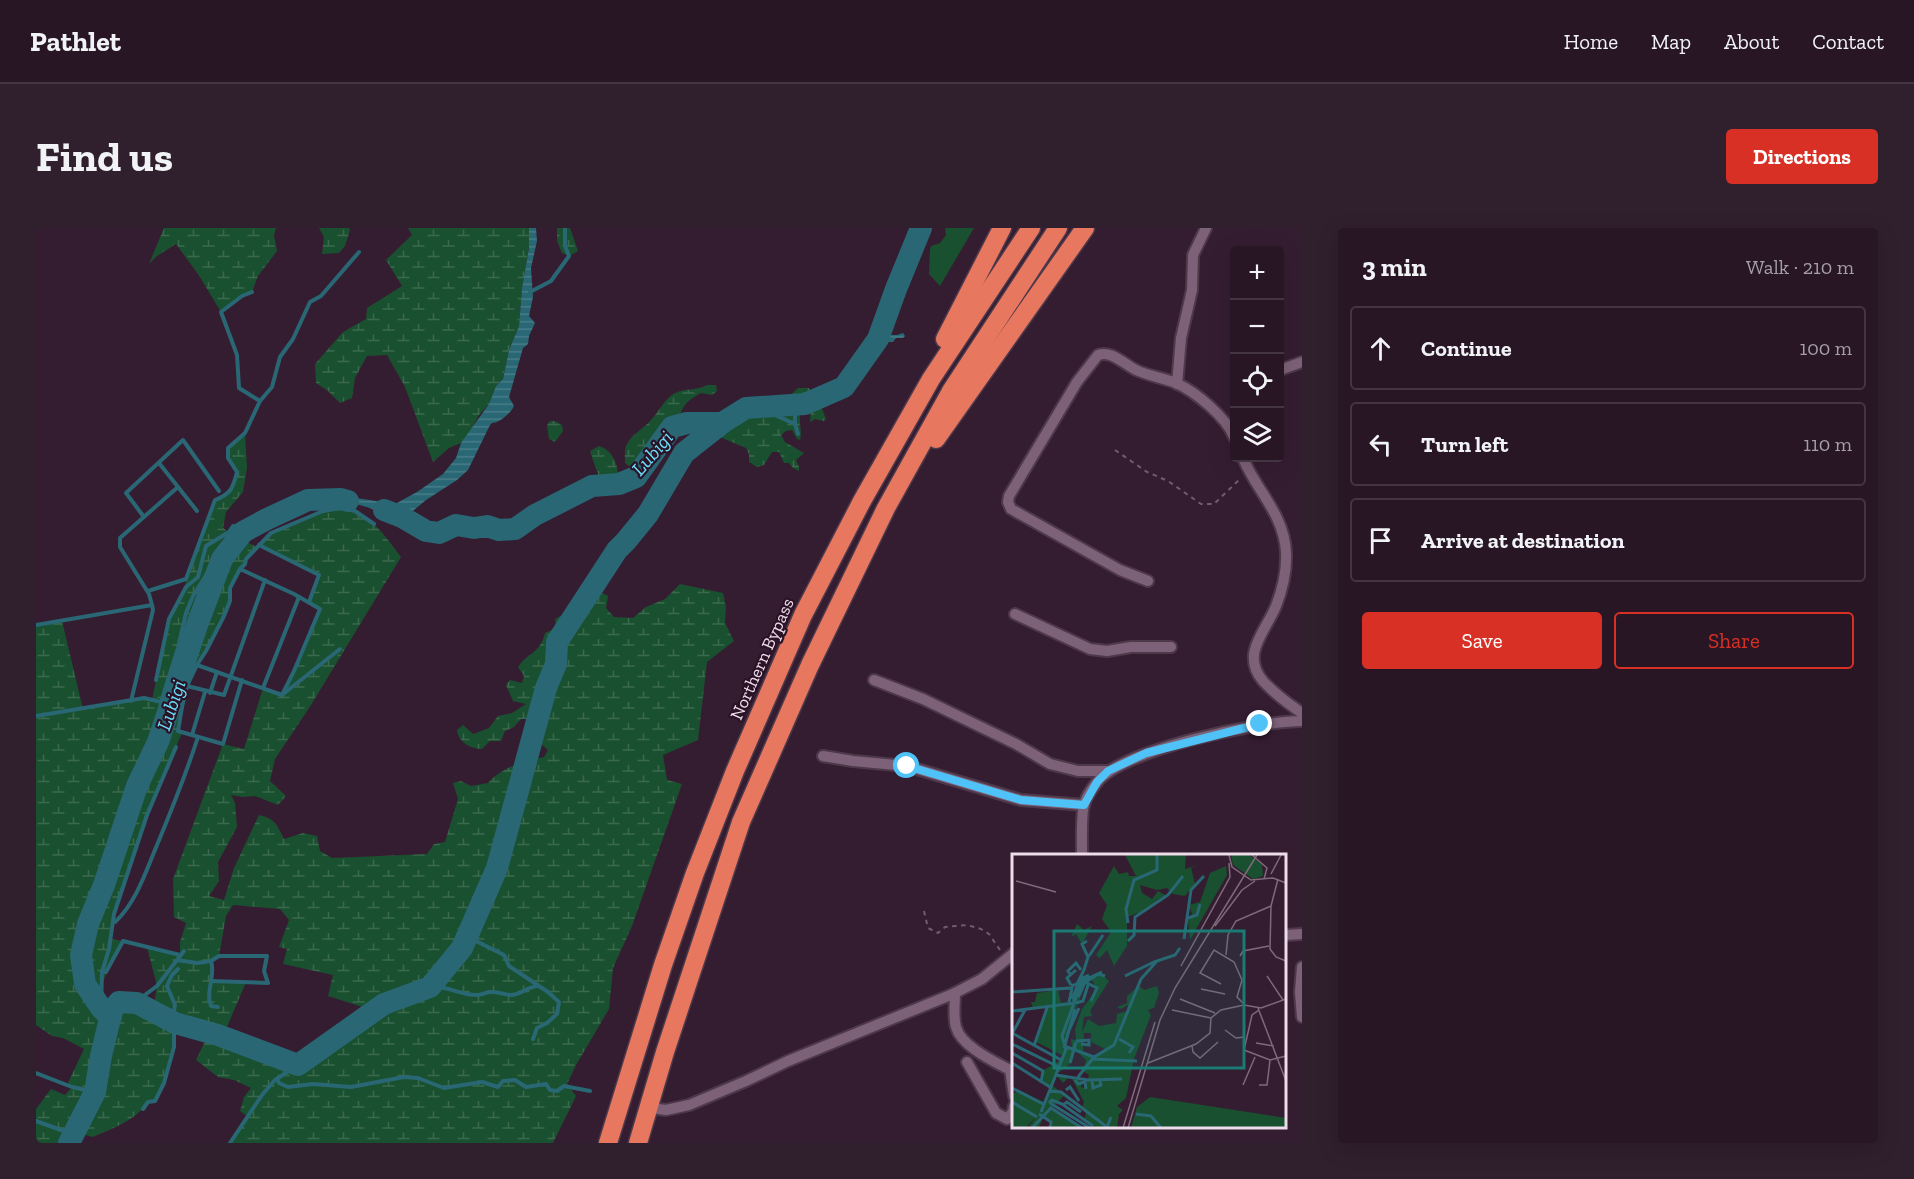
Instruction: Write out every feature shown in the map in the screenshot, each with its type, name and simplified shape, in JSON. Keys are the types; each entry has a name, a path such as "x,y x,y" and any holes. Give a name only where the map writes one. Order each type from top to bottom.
{"highway":[{"path":"862,501 1002,228"},
{"name":"Northern Bypass","path":"608,1143 663,965 707,842 735,771 804,615 862,501 931,379 1030,228"},
{"path":"638,1143 665,1052 741,822 810,665 886,508 951,391 1058,228"},
{"path":"886,508 1085,228"}],"street":[{"path":"1177,384 1181,338 1192,290 1193,255 1206,228"},
{"path":"1148,581 1120,570 1011,509 1008,502 1009,496 1077,382 1098,355 1103,353 1110,354 1141,372 1177,384 1204,401 1230,429"},
{"path":"1284,369 1302,362"},
{"path":"1245,462 1276,516 1286,550 1286,575 1271,616 1258,639 1254,653 1255,666 1263,680 1302,713"},
{"path":"1015,614 1090,649 1107,651 1131,647 1171,647"},
{"path":"874,680 943,709 1016,744 1050,764 1078,771 1108,771"},
{"path":"1082,854 1084,805 1097,782 1108,771 1146,753 1224,732 1260,724 1302,721"},
{"path":"823,756 907,766 1021,800 1084,805"},
{"path":"1287,935 1302,934"},
{"path":"658,1109 676,1108 716,1094 782,1063 955,993 982,979 1010,956"},
{"path":"1302,967 1300,992 1302,1017"},
{"path":"955,993 955,1024 959,1035 969,1045 1012,1070"},
{"path":"967,1062 996,1113 1007,1119 1012,1113"}],"path":[{"path":"1115,450 1147,472 1168,481 1201,504 1214,504 1234,483 1250,472"},
{"path":"924,911 928,928 938,933 945,927 967,925 981,929 1010,956"}],"green space":[{"path":"164,228 276,228 274,235 277,251 258,276 252,292 242,296 221,312 176,244 149,264"},
{"path":"319,228 349,228 345,246 339,253 322,254 324,237"},
{"path":"408,228 529,228 529,248 522,288 519,326 509,350 503,379 496,386 489,404 461,443 449,448 433,462 405,387 387,355 367,356 355,378 352,398 340,403 316,383 315,364 343,332 366,319 367,308 402,286 386,260 412,235"},
{"path":"557,228 570,228 578,251 569,256 562,253 557,241"},
{"path":"945,228 974,228 940,286 929,274 930,249 931,246 940,243 946,235"},
{"path":"716,385 717,391 712,395 701,393 694,397 686,404 680,415 704,414 715,420 744,420 754,415 755,405 779,402 798,388 809,388 811,391 800,412 800,440 792,430 781,435 785,442 804,453 796,460 799,471 789,463 784,463 779,452 772,452 764,465 757,467 749,462 746,448 699,432 689,426 674,428 646,470 633,469 625,463 625,448 629,440 650,421 668,399 679,391"},
{"path":"818,407 822,409 826,419 824,421 815,419 810,422 811,409"},
{"path":"550,421 562,425 563,431 555,442 549,439 547,425"},
{"path":"245,433 247,468 243,492 226,512 223,528 257,547 231,584 226,612 187,686 178,731 182,733 134,852 114,914 111,939 123,941 102,983 101,1008 108,1013 99,1056 100,1062 110,1037 112,1010 119,1002 137,1003 153,1011 157,986 147,947 180,955 180,942 186,923 174,917 173,879 223,744 244,749 263,688 282,695 320,609 309,602 319,574 259,545 269,536 315,514 329,509 342,508 352,510 369,520 383,533 401,557 311,705 275,759 270,781 286,796 278,805 255,796 231,795 235,803 237,827 218,862 219,881 209,896 224,900 234,868 259,815 275,823 284,839 303,833 317,836 320,851 332,858 427,854 434,844 445,842 458,799 453,783 461,781 471,786 488,783 513,766 544,757 548,750 540,743 521,749 522,737 537,738 539,731 531,719 521,719 514,727 505,731 501,741 490,741 482,749 466,744 460,738 457,730 463,725 473,734 489,728 498,716 512,713 526,704 513,701 506,685 510,680 522,683 524,676 518,667 537,649 545,633 556,628 555,619 562,615 581,620 600,592 608,596 606,608 614,617 633,618 646,607 665,599 680,584 723,593 726,607 725,623 734,641 707,662 698,740 663,755 667,780 682,784 632,926 613,968 609,1009 567,1084 576,1096 553,1143 230,1143 247,1116 240,1111 244,1097 251,1088 234,1080 218,1077 196,1060 209,1033 172,1022 174,1042 172,1060 155,1101 148,1102 130,1119 93,1137 82,1134 77,1143 73,1143 81,1119 71,1126 63,1143 36,1143 36,1109 51,1089 65,1095 72,1087 67,1085 84,1049 63,1038 52,1036 36,1025 36,625 62,621 83,709 144,698 152,700 169,619 185,587 215,500 228,493 236,478 237,472 228,458 228,448","holes":["233,905 280,909 289,920 279,947 287,949 283,964 333,975 328,996 375,1011 297,1065 264,1051 212,1034 224,1034 246,982 211,981 214,970 211,961 219,956 226,916"]},
{"path":"599,446 610,453 616,463 617,489 607,488 597,471 590,451"}],"water":[{"path":"529,228 536,228 537,241 531,268 533,297 529,316 535,323 528,344 523,348 509,397 514,406 505,417 490,425 468,470 426,500 403,522 392,523 385,516 368,507 319,500 342,492 350,497 395,504 443,474 456,458 461,443 489,404 496,386 503,379 509,350 519,326 522,288 529,248"},
{"path":"907,263 908,276 891,303 896,314 883,324 891,301 894,277"},
{"path":"882,329 886,335 903,333 905,336 896,338 893,342 884,342 871,357 864,358 867,341"},
{"path":"493,521 507,526 519,526 515,534 505,535 483,530 473,534 452,527 452,522 469,523"},
{"path":"112,1010 110,1037 100,1063 99,1056 108,1013"},
{"path":"82,1118 73,1143 63,1143 71,1126"}],"waterway":[{"path":"530,292 551,281 569,256 565,246 565,228"},
{"path":"69,1143 95,1092 112,1010 119,1002 137,1003 175,1023 218,1035 298,1065 384,1004 430,987 462,948 497,868 546,688 556,664 557,642 617,550 648,514 684,453 722,423 746,408 805,404 844,387 878,339 921,228"},
{"path":"260,401 272,387 280,357 293,339 310,302 321,296 359,252"},
{"path":"148,591 186,579 215,500 228,493 234,482 237,472 228,458 228,448 245,433 260,401 239,388 237,355 221,312 242,296 252,292"},
{"path":"795,405 795,423"},
{"path":"757,407 795,424 798,434"},
{"name":"Lubigi","path":"384,510 426,531 439,533 456,525 474,528 487,526 499,530 515,529 535,515 592,486 619,484 636,477 672,427 687,423 722,423"},
{"path":"144,517 126,493 183,440 219,491"},
{"path":"159,463 197,511"},
{"path":"152,605 149,594 120,547 120,538 178,487"},
{"name":"Lubigi","path":"111,1017 101,1008 85,984 81,955 88,924 104,885 137,786 158,742 197,625 222,559 243,532 308,500 341,499 348,501"},
{"path":"240,569 246,559 271,533 323,511 341,508 355,511 374,524"},
{"path":"156,680 169,619 186,587 198,577 206,546 229,532 233,526 267,519"},
{"path":"161,702 186,613 193,596 223,548 228,534"},
{"path":"259,545 319,575 309,602"},
{"path":"197,665 224,616 230,601 230,588 240,569 320,609 282,695"},
{"path":"182,707 187,686 224,695 265,580"},
{"path":"263,688 299,597"},
{"path":"36,625 152,605 153,610 131,701"},
{"path":"178,684 187,686 197,665 282,695 340,649"},
{"path":"210,693 217,672"},
{"path":"171,702 182,707 178,731 223,744 242,680"},
{"path":"192,735 205,692"},
{"path":"36,716 144,698 170,704"},
{"path":"115,922 129,906 144,876 179,791 198,737"},
{"path":"101,1008 102,972 109,949 114,914 147,815 176,747"},
{"path":"102,972 106,972 123,941 180,955"},
{"path":"464,944 476,941 504,955 509,966 559,1002 557,1014 537,1028 533,1039"},
{"path":"134,1003 157,986 184,951"},
{"path":"177,960 197,963 211,961 219,956 267,956 264,971 268,983 211,981"},
{"path":"211,961 209,1000 211,1006 218,1007"},
{"path":"143,1109 148,1102 155,1101 164,1083 174,1047 174,1034 171,1027 175,1005 167,986 178,969"},
{"path":"430,987 442,987 470,995 489,992 512,995 538,986"},
{"path":"230,1143 262,1095 275,1080 298,1065"},
{"path":"36,1073 72,1087 95,1092"},
{"path":"277,1079 279,1083 288,1087 313,1084 351,1087 404,1077 418,1078 444,1088 482,1082 498,1087 503,1081 515,1080 526,1087 546,1084 550,1090 557,1091 564,1086 590,1091"},
{"path":"36,1121 72,1134"}],"route":[{"path":"907,766 1021,800 1084,805 1097,782 1108,771 1146,753 1260,724"}]}
